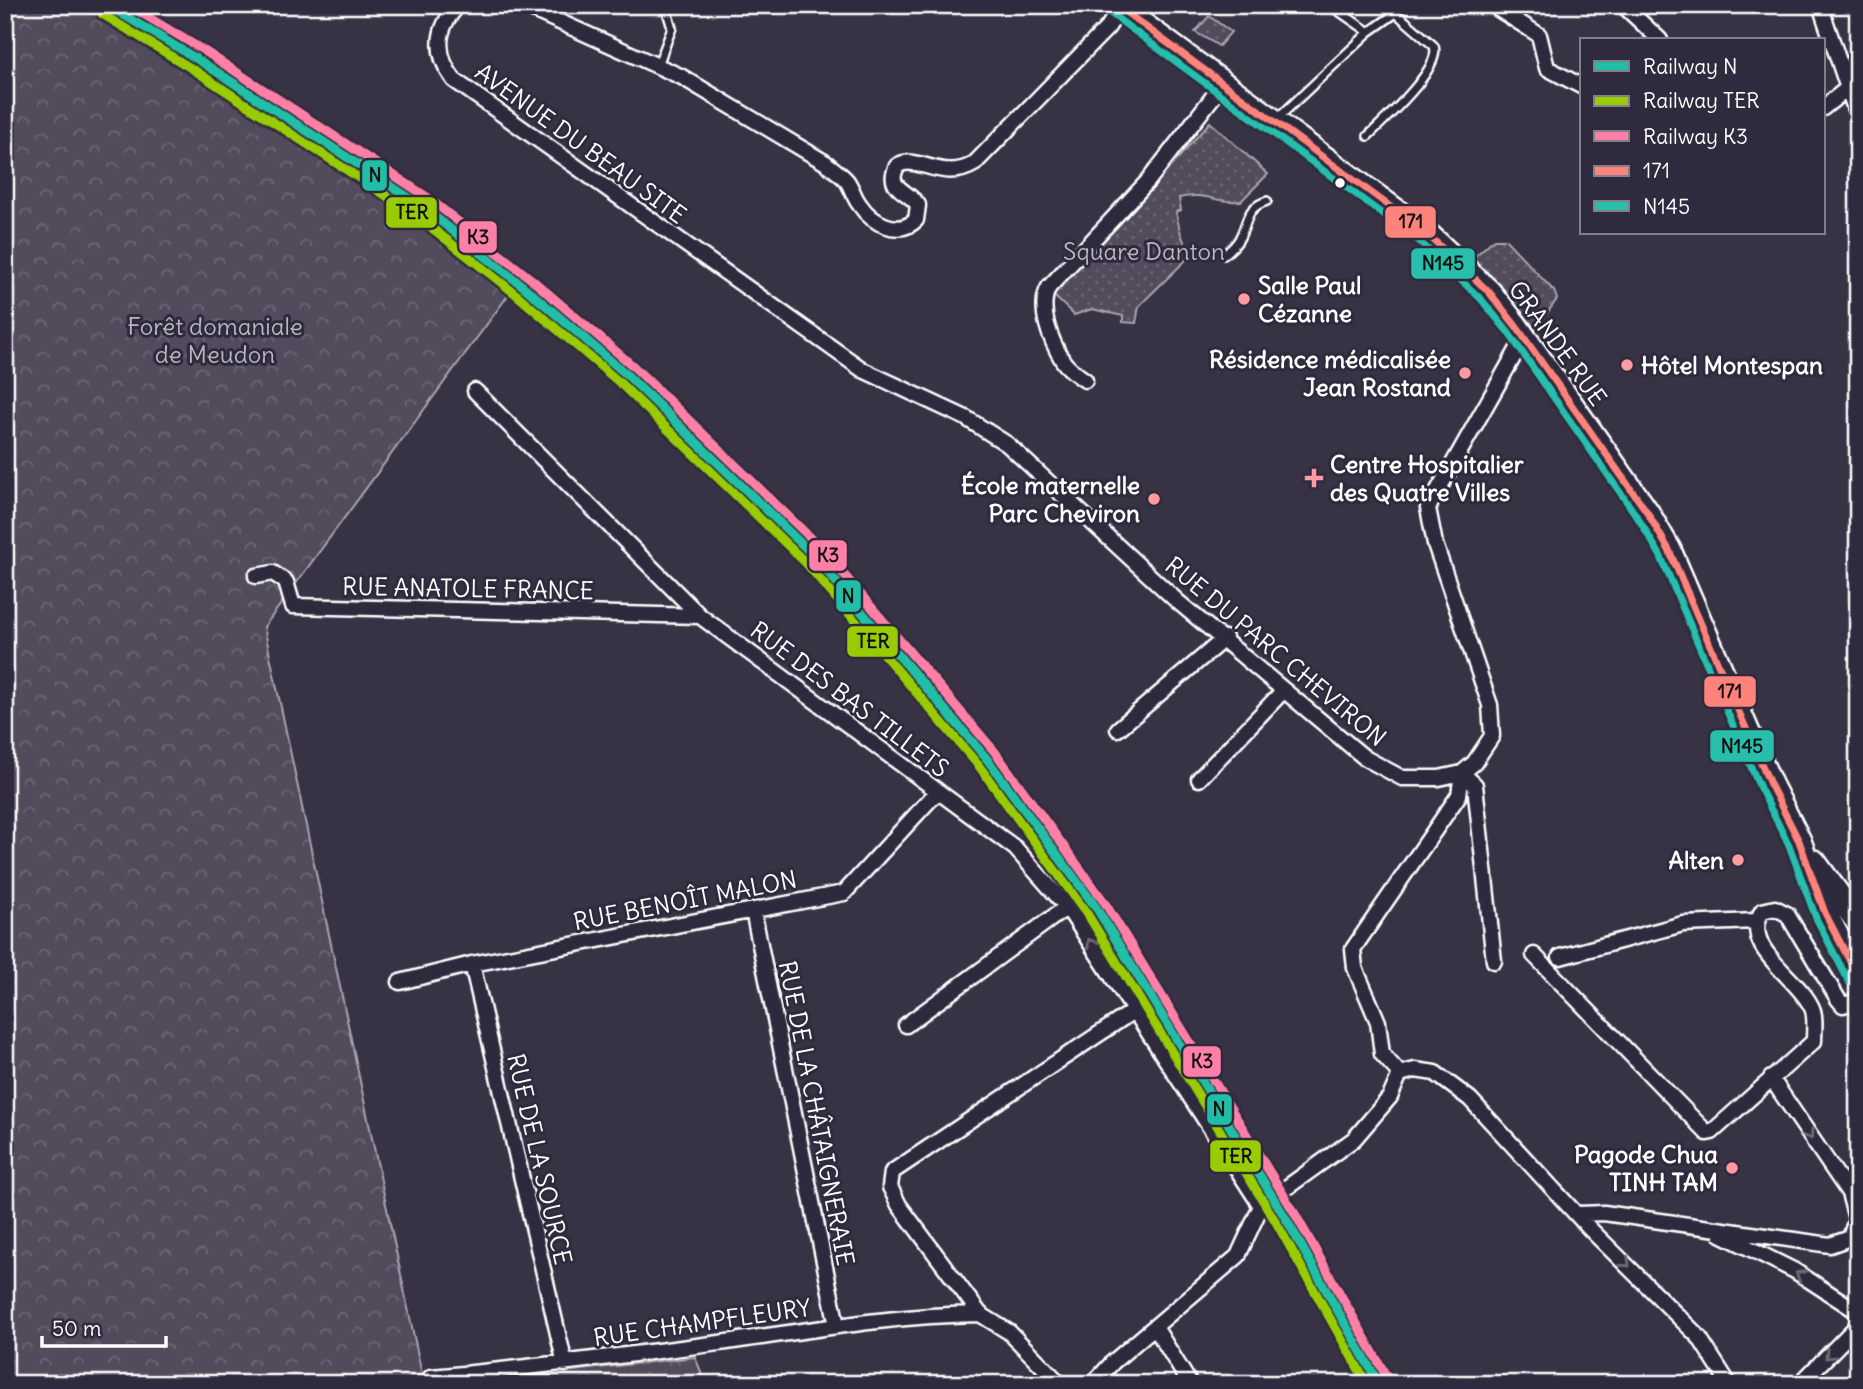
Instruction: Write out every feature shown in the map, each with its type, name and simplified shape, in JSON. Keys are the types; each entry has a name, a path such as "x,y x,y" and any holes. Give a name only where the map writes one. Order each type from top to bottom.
{"main road":[{"name":"GRANDE RUE","path":"1118,7 1426,233 1489,292 1647,512 1669,550 1770,783 1799,841 1825,913 1858,977"},
{"name":"GRANDE RUE","path":"1799,841 1858,922"}],"street":[{"name":"AVENUE DU BEAU SITE","path":"459,5 442,26 439,40 446,70 454,80 751,293"},
{"path":"522,5 658,65 826,163 846,180 858,204 869,216 890,228 902,228 916,220 918,205 894,183 893,175 897,166 911,162 938,171 953,172 974,164 1108,27 1118,7"},
{"path":"1492,5 1539,36 1547,68 1580,85"},
{"path":"1623,5 1658,38"},
{"path":"1820,5 1858,118"},
{"path":"1085,380 1064,363 1044,313 1042,299 1049,287 1148,181 1222,85"},
{"path":"1825,106 1848,88"},
{"name":"RUE DU PARC CHEVIRON","path":"751,293 863,370 966,418 1007,444 1177,601 1225,638 1364,758 1402,778 1418,779 1462,773"},
{"path":"1400,1074 1382,1054 1378,1022 1356,968 1353,949 1459,795 1462,773 1474,763 1492,736 1493,722 1435,544 1428,508 1524,338"},
{"name":"RUE DES BAS TILLETS","path":"475,391 700,616 1015,848 1067,907 1261,1206"},
{"name":"RUE ANATOLE FRANCE","path":"256,576 273,573 286,582 293,607 700,616"},
{"path":"1118,729 1225,638"},
{"path":"1199,779 1284,690"},
{"path":"1462,773 1475,785 1494,961"},
{"name":"RUE BENOÎT MALON","path":"400,982 472,964 844,893 937,792"},
{"path":"906,1026 1067,907"},
{"path":"1534,955 1707,1133 1712,1132 1814,1041 1813,1008 1757,938 1756,921 1762,911 1775,908 1787,914 1838,999 1843,1004 1858,1001"},
{"name":"RUE DE LA CHÂTAIGNERAIE","path":"753,910 836,1326"},
{"path":"1560,957 1683,924 1756,921"},
{"name":"RUE DE LA SOURCE","path":"472,964 565,1364"},
{"path":"1060,1384 1009,1332 980,1314 899,1205 890,1187 892,1172 1135,1010"},
{"path":"1400,1074 1415,1070 1435,1073 1470,1099 1590,1229 1699,1337 1729,1384"},
{"path":"1093,1384 1113,1362 1238,1256 1261,1206 1354,1139 1390,1097 1400,1074"},
{"path":"1579,1214 1604,1213 1829,1245 1850,1238 1855,1229 1854,1207 1849,1193 1771,1078"},
{"path":"1711,1228 1795,1271 1858,1312"},
{"name":"RUE CHAMPFLEURY","path":"431,1377 565,1364 836,1326 980,1314"},
{"path":"1800,1384 1858,1325"},
{"path":"1155,1327 1191,1384"}],"lane":[{"path":"658,65 672,28 665,5"},
{"path":"1330,5 1369,32"},
{"path":"1273,122 1389,15 1400,15 1436,49 1425,75 1368,136"},
{"path":"1224,255 1238,242 1246,216 1255,205 1267,201"},
{"path":"1858,1029 1858,1038"}],"green space":[{"name":"Forêt domaniale de Meudon","path":"5,5 79,5 195,71 512,290 264,627 424,1384 5,1384"},
{"path":"1209,16 1231,32 1219,46 1195,32"},
{"name":"Square Danton","path":"1210,122 1268,174 1241,201 1196,196 1179,198 1181,210 1176,212 1178,223 1192,254 1139,306 1136,323 1123,322 1123,316 1092,309 1074,315 1052,294 1120,224"},
{"path":"1494,239 1505,239 1554,291 1557,299 1536,329 1473,258"},
{"path":"695,1357 706,1384 457,1384"}],"rail line":[{"name":"N","path":"107,5 200,61 420,205 524,287 626,374 814,556 987,759 1097,909 1285,1217 1379,1384"},
{"name":"K3","path":"128,5 206,52 427,197 531,279 633,366 822,549 995,752 1105,903 1294,1212 1388,1379"},
{"name":"TER","path":"102,14 194,70 414,214 517,295 619,382 806,563 979,766 1088,915 1276,1222 1367,1384"}],"transit line":[{"name":"171","path":"1116,5 1426,233 1489,292 1516,326 1647,512 1669,550 1770,784 1799,841 1825,913 1858,977"},
{"name":"N145","path":"1110,13 1419,241 1481,299 1508,332 1638,518 1660,555 1760,788 1789,845 1816,918 1849,982"}],"place":[{"name":"Salle Paul Cézanne","path":"1244,299"},
{"name":"Hôtel Montespan","path":"1627,365"},
{"name":"Résidence médicalisée Jean Rostand","path":"1465,373"},
{"name":"Centre Hospitalier des Quatre Villes","path":"1314,478"},
{"name":"École maternelle Parc Cheviron","path":"1154,499"},
{"name":"Alten","path":"1738,860"},
{"name":"Pagode Chua TINH TAM","path":"1732,1168"}]}
